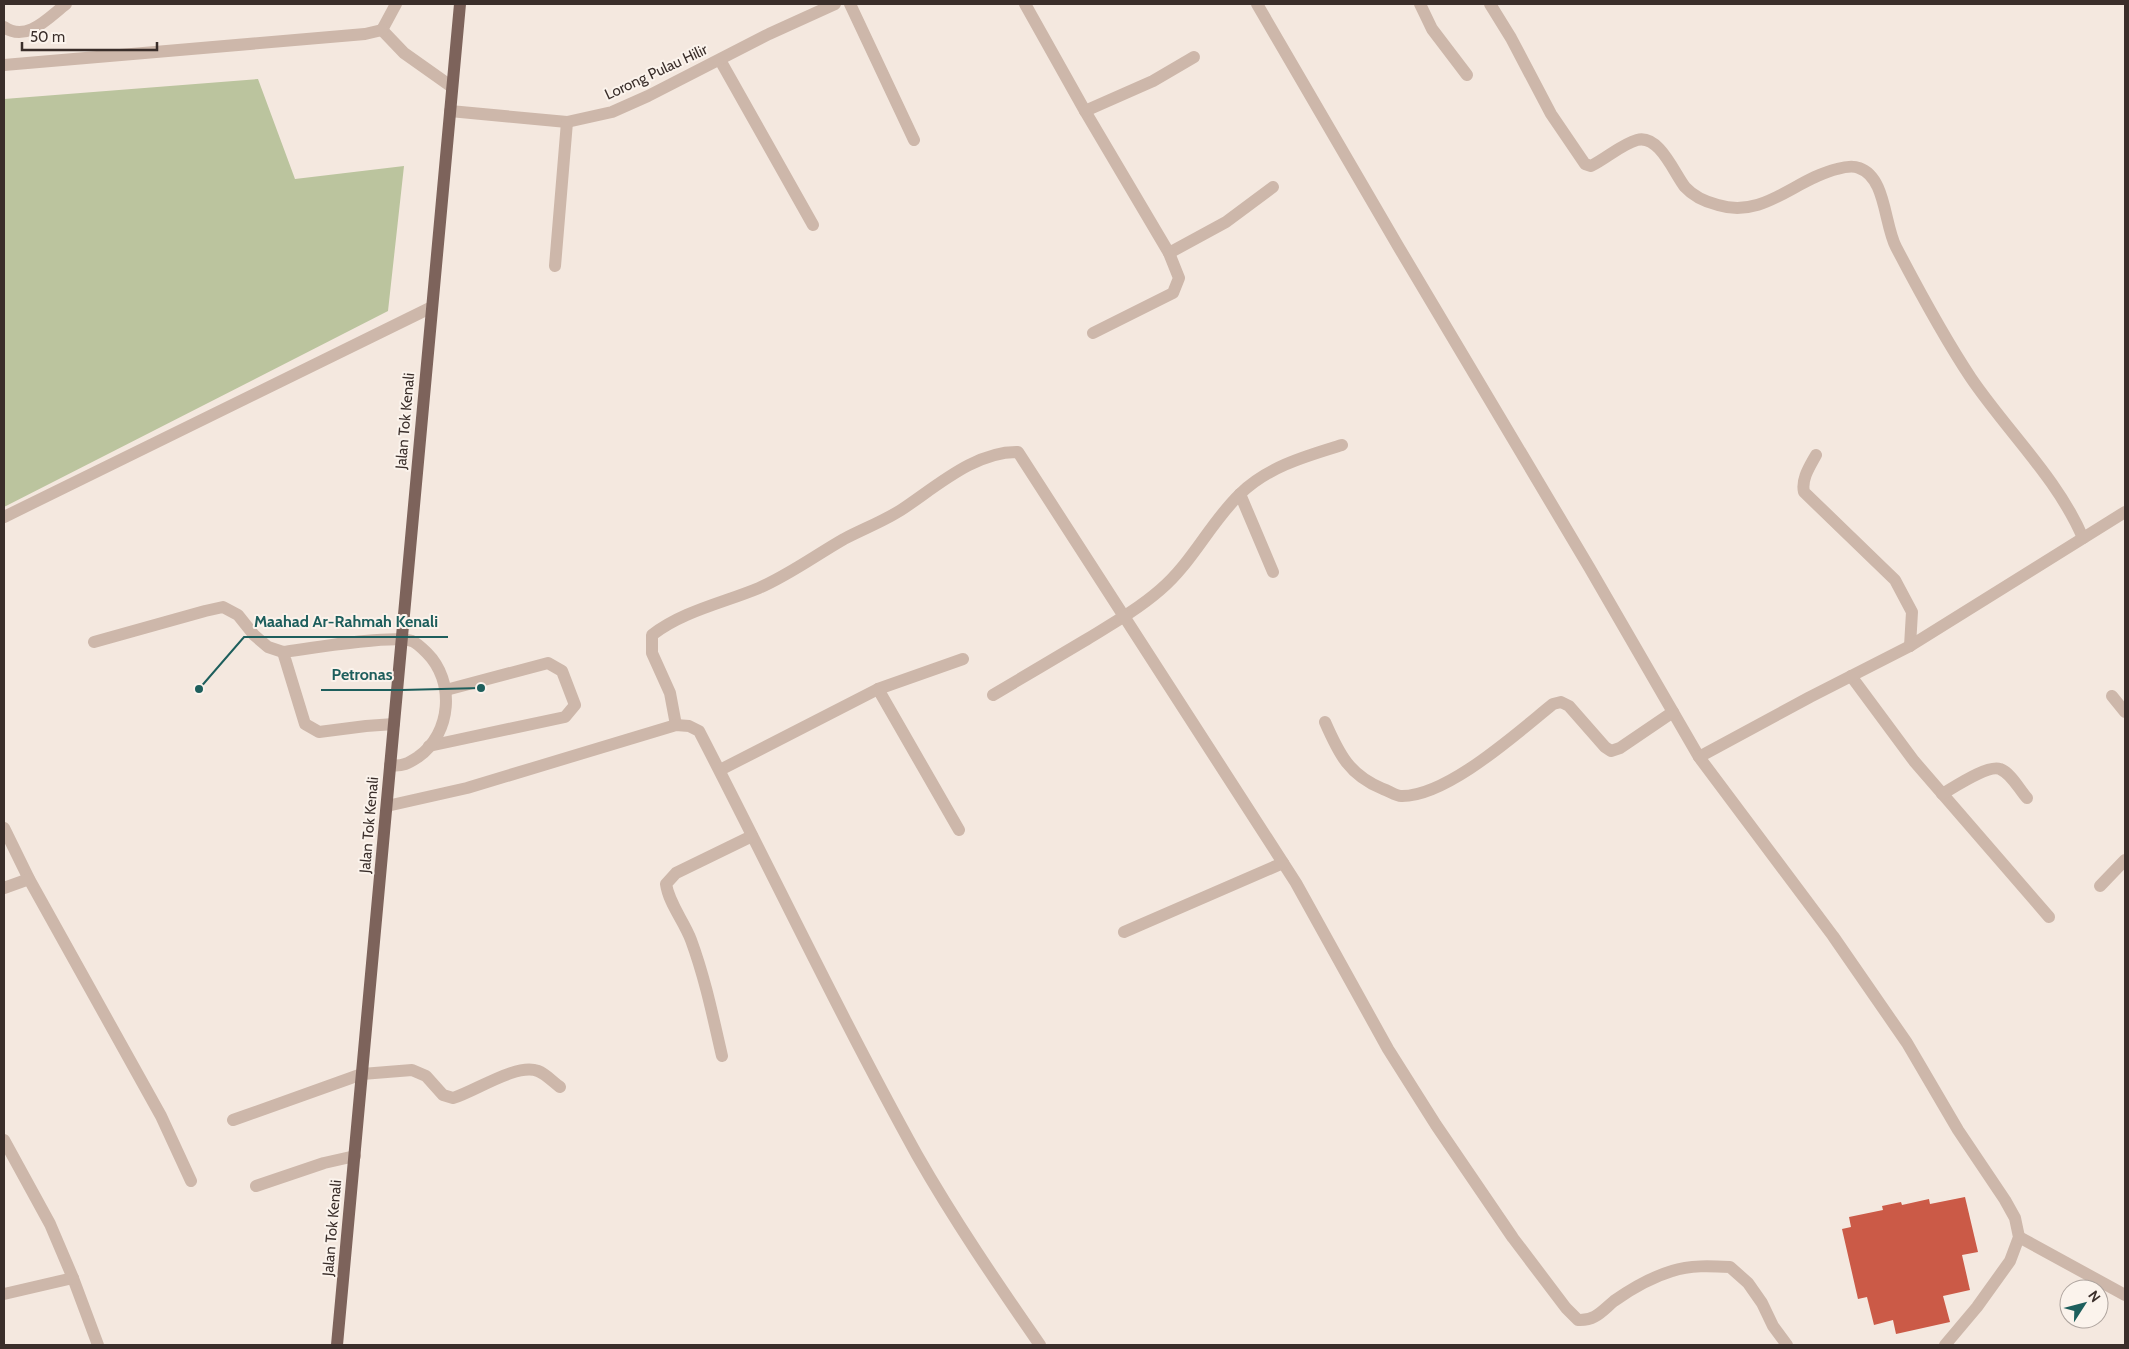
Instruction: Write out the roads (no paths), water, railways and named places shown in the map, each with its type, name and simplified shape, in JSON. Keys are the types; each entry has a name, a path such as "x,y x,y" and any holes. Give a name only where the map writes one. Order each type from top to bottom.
{"main road":[{"name":"Jalan Tok Kenali","path":"338,1345 460,4"}],"street":[{"path":"6,28 20,33 32,30 66,4"},
{"path":"4,66 364,34 382,30 396,4"},
{"path":"850,4 914,140"},
{"path":"1025,4 1085,111 1169,252 1179,278 1174,293 1093,333"},
{"path":"1257,4 1699,757 1834,936 1906,1043 1958,1130 2006,1200 2015,1218 2019,1237 2013,1255 1994,1284 1945,1345"},
{"path":"1420,4 1432,29 1467,75"},
{"path":"1490,4 1511,38 1551,114 1585,164 1592,166 1636,140 1644,139 1658,146 1686,188 1704,201 1723,207 1742,209 1768,203 1820,173 1852,167 1865,171 1874,177 1880,192 1890,235 1917,287 1970,377 2012,435 2062,497 2074,517 2083,538"},
{"name":"Lorong Pulau Hilir","path":"450,111 567,122 612,112 720,60 826,5"},
{"path":"382,30 404,54 452,87"},
{"path":"1085,111 1153,81 1194,57"},
{"path":"720,60 813,225"},
{"path":"556,266 567,122"},
{"path":"1169,252 1226,222 1273,187"},
{"path":"4,517 432,307"},
{"path":"993,695 1124,617 1174,578 1240,494 1260,477 1284,466 1342,445"},
{"path":"676,725 670,693 652,653 652,635 668,623 686,615 761,587 844,539 899,511 959,470 1002,452 1018,452 1283,863 1388,1049 1436,1125 1513,1238 1566,1308 1578,1320 1588,1320 1602,1313 1614,1302 1636,1288 1673,1270 1704,1266 1730,1267 1748,1284 1757,1296 1773,1326 1787,1345"},
{"path":"1816,456 1807,471 1803,486 1804,492 1895,580 1912,612 1910,646"},
{"path":"1240,494 1273,572"},
{"path":"1699,757 1910,646 2125,512"},
{"path":"94,642 205,610 223,607 238,615 254,635 268,647 283,652 373,641 412,641 430,656 443,678 446,690 445,714 437,737 429,746 411,761 400,766 390,765"},
{"path":"283,652 305,724 320,732 394,724"},
{"path":"720,770 878,689 963,658"},
{"path":"429,746 565,717 575,705 562,671 548,663 446,690"},
{"path":"1851,676 1898,740 1942,794 2050,917"},
{"path":"878,689 959,830"},
{"path":"2112,696 2125,712"},
{"path":"1325,722 1337,748 1355,774 1400,796 1429,791 1469,769 1553,704 1561,702 1569,706 1605,747 1611,751 1620,748 1673,712"},
{"path":"386,806 466,788 676,725 689,726 700,731 830,992 918,1156 995,1281 1040,1345"},
{"path":"1942,794 1988,769 1998,768 2006,774 2027,798"},
{"path":"4,828 29,879 161,1116 191,1181"},
{"path":"722,1056 703,972 687,929 670,899 666,884 676,873 752,836"},
{"path":"2100,886 2125,860"},
{"path":"1124,932 1283,863"},
{"path":"4,888 29,879"},
{"path":"232,1120 362,1074 412,1070 426,1076 443,1095 453,1098 513,1072 529,1069 540,1071 560,1087"},
{"path":"4,1140 50,1224 98,1345"},
{"path":"256,1186 324,1163 355,1156"},
{"path":"2019,1237 2125,1295"},
{"path":"4,1294 73,1278"}],"place":[{"name":"Petronas","path":"481,688"},
{"name":"Maahad Ar-Rahmah Kenali","path":"199,689"}]}
